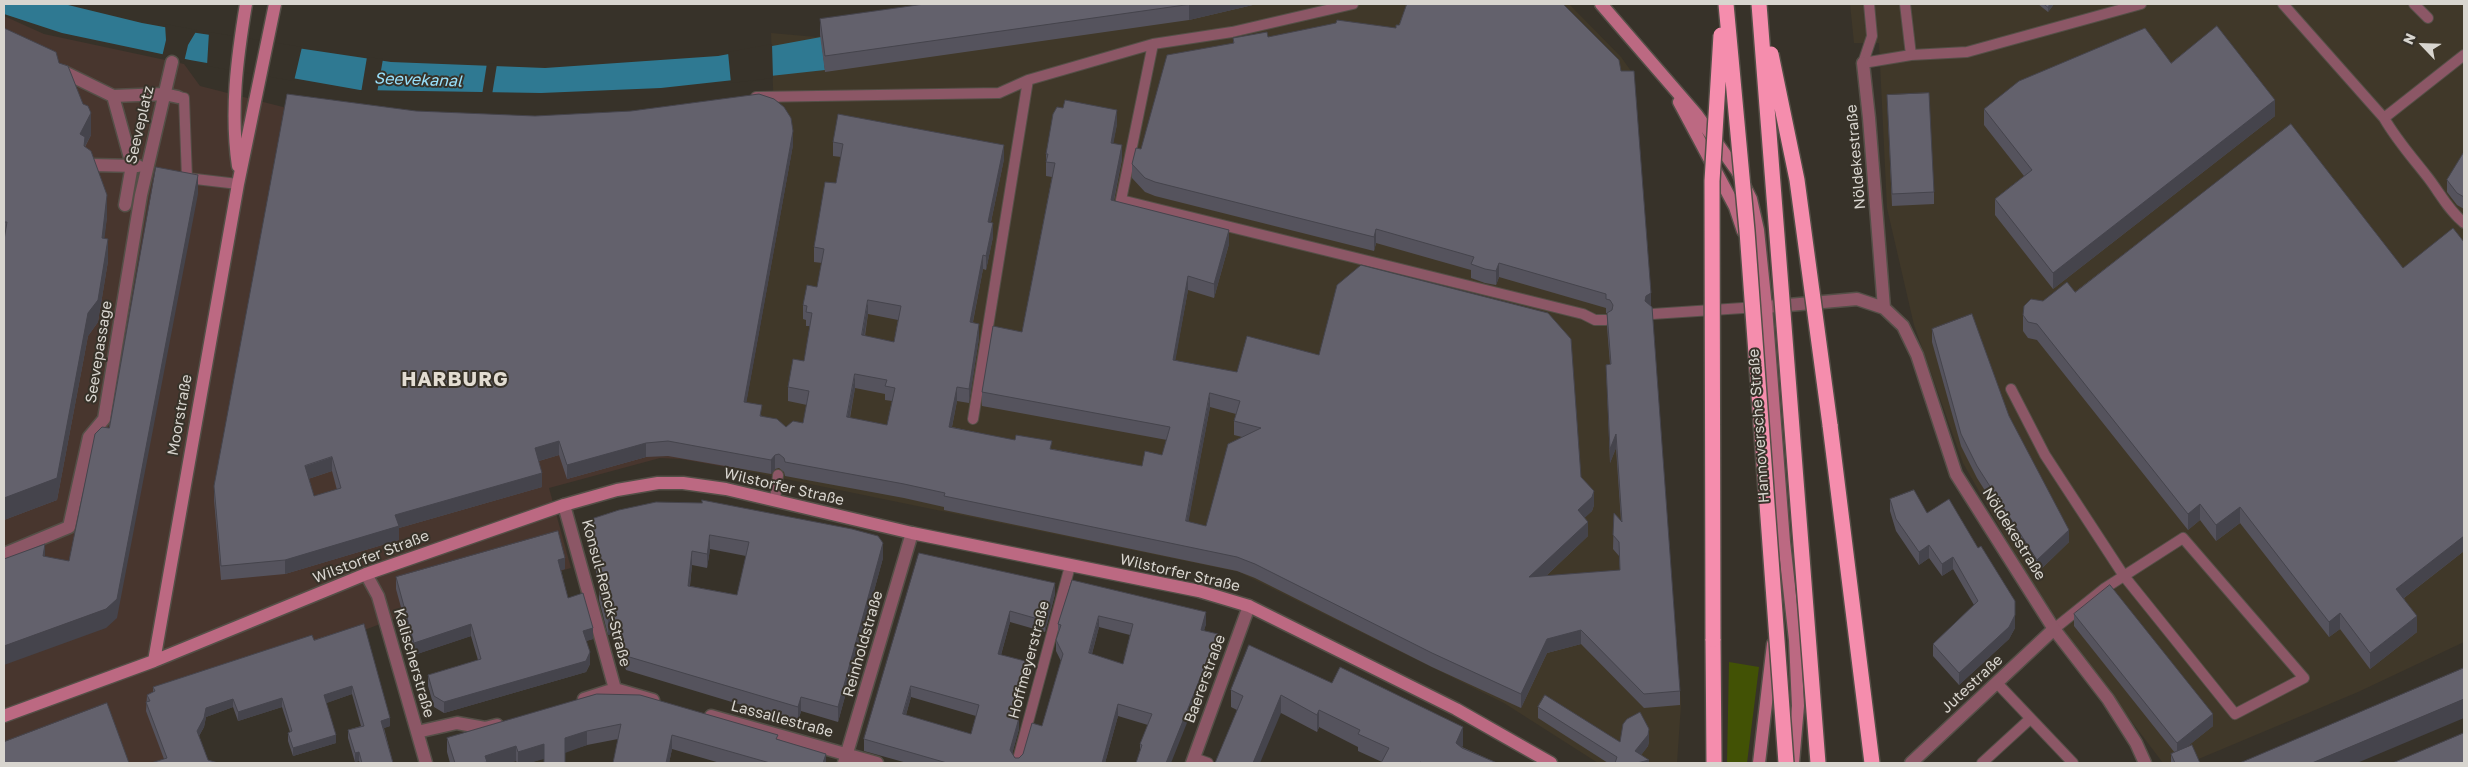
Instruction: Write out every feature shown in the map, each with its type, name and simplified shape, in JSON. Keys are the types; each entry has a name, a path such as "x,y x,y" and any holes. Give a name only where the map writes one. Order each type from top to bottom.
{"highway":[{"path":"1714,763 1712,640 1712,181 1724,4"},
{"path":"1724,4 1747,232 1786,763"},
{"path":"1760,4 1818,763"},
{"path":"1760,4 1797,180 1872,763"}],"main road":[{"name":"Moorstraße","path":"154,662 239,179 275,4"},
{"name":"Hannoversche Straße","path":"1601,4 1665,75 1737,171 1751,200 1758,230 1766,307 1784,542 1795,640 1798,706 1793,763"},
{"name":"Moorstraße","path":"239,179 234,137 235,82 247,10"},
{"name":"Hannoversche Straße","path":"1665,75 1735,206 1766,307"},
{"name":"Wilstorfer Straße","path":"4,716 154,662 366,574 564,505 616,490 658,483 684,483 726,489 912,533 1199,591 1249,606 1456,709 1551,763"},
{"name":"Hannoversche Straße","path":"1759,763 1784,542"}],"street":[{"name":"Seeveplatz","path":"141,195 172,62"},
{"name":"Nöldekestraße","path":"1863,63 1870,118 1884,308"},
{"path":"64,72 113,96 164,94 178,97"},
{"path":"113,96 132,165 125,205"},
{"path":"91,165 132,165 146,168"},
{"name":"Seevepassage","path":"4,554 69,527 89,437 104,419 141,195"},
{"name":"Nöldekestraße","path":"1766,307 1858,299 1884,308 1903,326 1917,355 1956,474 2054,629 2108,699 2136,743 2145,763"},
{"name":"Konsul-Renck-Straße","path":"564,505 615,689"},
{"name":"Reinholdstraße","path":"846,758 912,533"},
{"name":"Kalischerstraße","path":"366,574 377,592 426,763"},
{"name":"Baererstraße","path":"1193,761 1249,606"},
{"name":"Jutestraße","path":"1911,763 2054,629"},
{"path":"569,703 615,689 662,702"},
{"name":"Lassallestraße","path":"699,712 846,758 878,763"},
{"path":"417,732 457,723 485,728 513,720"}],"lane":[{"path":"747,98 999,93 1028,80 1153,44 1232,32 1353,4"},
{"path":"1869,4 1872,36 1863,63 1911,55 1967,52 2141,4"},
{"path":"1905,4 1911,55"},
{"path":"2283,4 2384,118 2395,137 2427,176 2452,213 2464,223"},
{"path":"2414,4 2428,18"},
{"path":"1153,44 1121,200 1583,314 1595,320 1606,320"},
{"path":"2384,118 2464,55"},
{"path":"973,419 1028,80"},
{"path":"178,97 184,98 186,178 239,179"},
{"path":"1652,314 1766,307"},
{"path":"2011,389 2045,455 2124,576 2235,714 2304,678 2183,538 2124,576 2054,629"},
{"path":"775,500 778,475"},
{"name":"Hoffmeyerstraße","path":"1017,763 1070,566"},
{"path":"1996,683 2073,763"},
{"path":"1982,763 2030,719"},
{"path":"1193,761 1208,763"}],"shaded area":[{"path":"1015,4 1569,4 1621,57 1631,71 1633,81 1681,705 1677,763 1598,763 1504,703 1239,572 732,468 741,416 744,416 793,145 792,139 774,113 771,33 816,37"},
{"path":"1850,4 2464,4 2464,642 2358,692 2189,763 2163,763 2075,647 2017,558 1963,463 1914,325 1887,208 1879,43 1854,43"},
{"path":"4,16 44,34 184,64 200,86 287,108 793,145 744,416 741,416 732,468 681,459 660,458 549,488 571,568 404,615 314,649 222,671 166,763 4,763"}],"green space":[{"path":"1729,662 1759,667 1747,763 1727,763"}],"water":[{"name":"Seevekanal","path":"4,4 64,4 142,23 197,33 391,62 545,68 718,56 821,37 825,70 661,88 541,93 360,90 190,60 62,33 4,14"}],"pier":[{"path":"165,24 197,30 188,45 184,62 162,57 166,40"},
{"path":"209,32 302,47 294,81 207,66"},
{"path":"772,44 773,78 731,83 728,52"},
{"path":"367,57 383,59 377,93 361,93"},
{"path":"487,63 497,64 492,95 482,95"}],"building":[{"path":"925,4 1192,4 825,56 820,19"},
{"path":"1407,4 1563,4 1619,60 1621,71 1634,71 1651,293 1646,296 1645,301 1652,307 1680,691 1644,694 1581,630 1547,639 1521,694 1432,653 1255,564 1237,557 944,496 945,493 904,484 785,462 784,458 779,454 775,455 771,460 668,441 646,443 567,465 559,441 535,448 542,473 395,515 399,526 285,560 221,566 214,486 287,94 416,111 535,116 631,111 759,94 774,99 784,107 791,118 793,131 744,402 762,405 760,416 777,419 786,427 793,421 803,423 809,391 788,387 793,359 804,361 812,313 806,312 807,306 803,305 807,285 817,287 824,249 814,247 825,182 836,183 843,144 833,142 838,114 1004,145 988,222 993,223 986,256 983,255 970,322 979,324 969,389 957,387 949,427 1015,440 1016,435 1052,441 1050,449 1142,466 1145,451 1162,455 1170,427 982,392 993,326 1022,332 1055,163 1046,162 1053,114 1057,107 1063,108 1065,100 1117,110 1111,143 1122,145 1111,200 1229,230 1214,284 1188,276 1173,360 1237,372 1247,336 1319,355 1337,285 1361,265 1548,313 1571,339 1581,477 1594,491 1592,497 1578,510 1588,522 1529,577 1620,570 1619,542 1613,535 1614,513 1622,522 1616,434 1610,449 1606,365 1611,364 1607,313 1612,310 1613,305 1610,300 1606,299 1606,294 1499,263 1496,271 1485,269 1471,264 1474,257 1376,229 1374,237 1155,182 1145,178 1132,164 1136,148 1141,149 1167,55 1234,43 1233,38 1267,32 1268,37 1336,23 1337,20 1396,28 1396,25 1399,25","holes":["868,300 901,306 894,342 862,335","855,374 887,380 885,386 895,388 887,425 847,417","1210,393 1240,401 1234,421 1261,428 1228,444 1206,526 1186,521","332,457 341,488 314,496 305,466"]},
{"path":"2217,26 2275,100 2053,273 1995,199 2032,170 1984,109 2019,81 2145,28 2171,63"},
{"path":"4,28 56,52 59,63 68,66 83,104 88,106 91,113 80,134 85,137 84,146 91,151 107,195 102,238 108,239 98,300 88,313 57,478 4,498 4,240 7,222 4,222"},
{"path":"1929,93 1934,192 1892,194 1887,95"},
{"path":"2291,124 2403,268 2453,228 2464,242 2464,536 2396,589 2417,616 2370,653 2340,613 2329,622 2240,507 2216,525 2200,504 2188,514 2037,324 2028,322 2023,315 2024,306 2031,299 2043,301 2067,282 2075,292"},
{"path":"2464,152 2464,197 2457,193 2447,180"},
{"path":"156,167 198,175 117,599 106,609 4,646 4,559 45,544 43,556 69,561 95,434 102,427 109,428"},
{"path":"1972,314 2009,416 2069,530 2037,560 1977,466 1961,434 1932,329"},
{"path":"1914,490 1927,513 1949,499 1978,548 1981,546 2015,601 2015,615 2009,627 1959,673 1933,644 1978,601 1953,557 1942,564 1929,545 1919,552 1896,519 1890,499"},
{"path":"702,500 852,529 878,536 883,543 838,707 801,697 798,707 626,656 614,619 608,620 599,586 604,584 585,521 619,510 656,502 702,503","holes":["710,535 749,542 737,595 688,586 692,551 707,554"]},
{"path":"558,531 565,558 558,560 568,598 583,593 593,628 583,631 590,652 586,661 444,702 434,696 428,675 481,659 471,624 414,643 396,577"},
{"path":"919,553 1055,583 1045,621 1010,611 998,654 1025,661 1011,715 1019,718 1010,750 1015,758 1019,758 1023,754 1032,723 1042,726 1063,654 1056,640 1061,625 1058,624 1072,580 1206,612 1201,630 1218,634 1166,763 1136,763 1142,745 1140,744 1152,714 1118,704 1102,763 947,763 864,739","holes":["1099,616 1133,624 1123,664 1089,653","911,686 979,705 971,734 903,714"]},
{"path":"2110,585 2213,714 2177,743 2074,614"},
{"path":"364,624 390,718 381,721 393,763 362,763 359,752 355,753 348,730 364,726 352,686 324,695 336,735 293,748 288,733 292,731 282,698 238,712 233,699 206,708 204,718 197,731 208,760 218,763 151,763 167,758 146,702 150,701 147,695 155,691 153,687 312,635 314,640"},
{"path":"1249,645 1332,683 1340,667 1463,727 1456,743 1462,748 1497,763 1381,763 1389,748 1358,734 1360,730 1319,710 1317,715 1281,695 1253,763 1215,763 1243,696 1231,690"},
{"path":"2464,668 2464,699 2312,763 2240,763"},
{"path":"597,694 640,695 778,735 776,739 826,754 823,763 770,763 672,735 666,763 613,763 621,724 565,738 565,763 544,763 544,744 518,752 516,746 485,756 487,762 455,763 447,738"},
{"path":"1545,695 1620,742 1623,724 1627,719 1640,712 1649,729 1648,735 1635,751 1649,760 1637,763 1615,763 1617,757 1538,707"},
{"path":"107,703 129,763 4,763 4,742"},
{"path":"2464,733 2464,763 2393,763"},
{"path":"2192,745 2200,763 2175,763 2171,754"}],"district":[{"name":"HARBURG","path":"455,380"}]}
